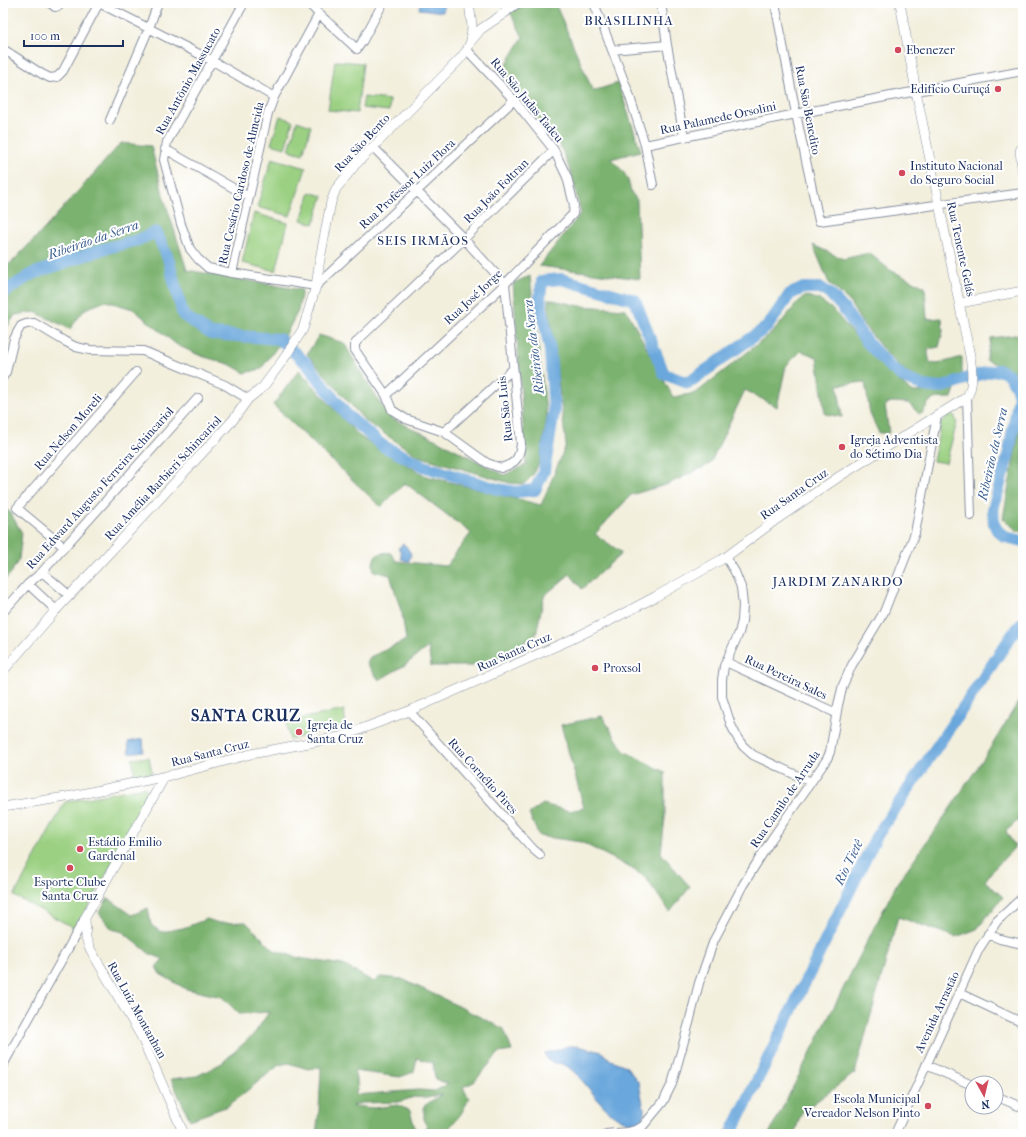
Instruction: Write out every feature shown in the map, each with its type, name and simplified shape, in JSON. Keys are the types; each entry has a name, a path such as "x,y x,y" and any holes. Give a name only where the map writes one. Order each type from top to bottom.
{"street":[{"path":"3,50 42,74 50,78 57,78 63,72 99,3 213,61 274,97"},
{"path":"110,120 158,3"},
{"name":"Rua Antônio Massucato","path":"165,149 167,142 244,3"},
{"path":"308,3 357,49 383,3"},
{"path":"469,45 472,26 470,3"},
{"path":"506,8 518,3"},
{"path":"594,3 629,94 645,145 653,186"},
{"path":"661,3 684,137"},
{"name":"Rua São Benedito","path":"775,3 796,114 819,220 939,204"},
{"name":"Rua Tenente Gelás","path":"900,3 916,91 970,356 972,369 970,393 968,397"},
{"name":"Rua São Bento","path":"316,286 331,202 336,189 356,164 443,77 481,28 506,8"},
{"name":"Rua Cesário Cardoso de Almeida","path":"232,273 268,112 274,97 319,14"},
{"name":"Rua São Judas Tadeu","path":"469,45 554,150 567,177 574,205 573,214"},
{"path":"612,50 667,45"},
{"name":"Rua Palamede Orsolini","path":"645,145 796,114 1023,71"},
{"name":"Rua Professor Luiz Flora","path":"316,286 514,100"},
{"path":"373,147 464,239 505,284"},
{"path":"1023,148 1020,152 1023,174"},
{"path":"249,197 165,149 164,160 181,224 190,249 208,268 316,286"},
{"name":"Rua João Foltran","path":"355,350 355,344 358,340 464,239 554,150"},
{"path":"939,204 1023,193"},
{"name":"Rua José Jorge","path":"386,395 505,284 573,214"},
{"name":"Rua São Luis","path":"355,350 386,395 392,410 406,419 444,432 487,463 501,468 510,465 516,461 520,452 521,444 505,284"},
{"name":"Rua Amélia Barbieri Schincariol","path":"3,671 56,610 232,420 248,399 263,387 303,329 316,286"},
{"path":"960,303 1023,291"},
{"path":"3,377 6,372 14,339 18,331 21,326 34,323 76,347 90,350 143,352 225,385 248,399"},
{"path":"444,432 513,369"},
{"name":"Rua Nelson Moreli","path":"64,547 17,508 136,372"},
{"path":"968,397 971,516"},
{"name":"Rua Santa Cruz","path":"3,807 70,796 206,767 251,754 340,737 409,711 590,631 655,597 726,557 777,519 840,476 968,397"},
{"name":"Rua Edward Augusto Ferreira Schincariol","path":"3,612 28,584 42,572 198,398"},
{"name":"Rua Camilo de Arruda","path":"606,1134 628,1132 638,1129 643,1126 663,1102 672,1084 699,983 714,940 743,885 771,840 827,759 830,752 836,713 843,685 852,665 884,612 915,533 937,416"},
{"path":"726,557 735,572 741,587 743,605 742,621 739,633 726,662 722,680 722,697 731,725 743,746 753,755 811,782"},
{"path":"42,572 70,596"},
{"path":"28,584 56,610"},
{"name":"Rua Pereira Sales","path":"726,662 836,713"},
{"name":"Rua Cornélio Pires","path":"409,711 540,856"},
{"path":"3,1065 165,776"},
{"name":"Avenida Arrastão","path":"895,1134 979,949 997,921 1023,897"},
{"name":"Rua Luiz Montanhan","path":"85,918 86,938 89,947 140,1036 182,1133"},
{"path":"988,934 1000,939 1023,944"},
{"path":"959,993 1023,1023"},
{"path":"926,1065 964,1082"},
{"path":"1004,1100 1023,1108"}],"green space":[{"path":"555,3 593,91 618,83 641,151 611,159 623,171 628,180 631,192 637,200 640,279 539,266 581,213 571,173 559,143 500,75 523,37 510,12 526,4"},
{"path":"335,61 363,63 357,113 328,110"},
{"path":"364,97 390,100 389,111 362,108"},
{"path":"280,116 293,121 285,148 271,144"},
{"path":"297,121 311,126 303,154 289,150"},
{"path":"121,143 151,146 164,198 187,270 302,290 298,311 285,336 261,369 245,373 229,364 201,356 177,345 133,309 106,301 85,309 70,329 35,312 15,315 5,330 3,337 3,268 12,262 46,227"},
{"path":"272,158 306,168 290,216 257,207"},
{"path":"310,192 323,196 314,224 301,220"},
{"path":"254,213 288,223 276,271 242,263"},
{"path":"813,245 843,259 869,253 890,270 925,287 927,319 942,318 943,331 939,347 928,349 930,363 937,364 962,357 962,376 938,384 921,381 906,372 882,348 862,323 848,300 829,283"},
{"path":"530,276 547,418 540,461 533,475 524,484 510,483 418,456 365,421 307,354 319,335 344,343 378,400 393,419 504,475 526,465 513,283"},
{"path":"806,296 818,299 832,309 872,355 911,392 940,391 956,386 952,398 934,399 928,403 923,413 919,414 908,403 891,402 885,405 889,433 879,433 870,414 865,382 838,385 842,417 825,414 817,357 801,351 786,366 777,407 745,390 710,464 668,484 631,495 595,534 622,553 582,589 570,574 544,596 536,635 487,666 431,666 428,647 405,665 379,680 367,664 370,657 406,640 402,614 390,575 374,571 373,563 375,556 389,553 393,555 396,561 446,566 471,533 405,483 381,507 273,405 299,370 359,436 426,476 541,505 566,445 548,299 581,306 626,309 673,397 696,393 774,331 798,302"},
{"path":"1023,334 1023,384 1015,372 986,360 991,338"},
{"path":"1023,409 1023,532 1016,530 1003,518"},
{"path":"953,413 957,422 946,463 933,461 941,422"},
{"path":"3,508 10,512 22,533 19,559 11,573 3,582"},
{"path":"1023,694 1023,816 1006,831 1015,847 992,871 985,881 1003,897 977,929 956,937 898,917 855,1073 802,1112 794,1134 769,1134 897,883 947,813 991,747"},
{"path":"344,710 346,727 317,732 290,740 286,725 290,721"},
{"path":"602,716 624,751 665,772 665,818 661,853 690,887 670,912 645,877 581,842 539,836 529,814 543,804 569,811 584,808 561,725"},
{"path":"149,757 152,773 135,775 132,759"},
{"name":"Estádio Emilio Gardenal","path":"144,787 148,791 149,797 76,929 14,896 65,802"},
{"path":"108,898 132,915 148,908 151,925 161,932 183,928 207,919 219,923 246,922 274,950 299,958 343,965 374,982 380,977 402,979 446,1000 504,1029 512,1051 499,1053 474,1082 463,1087 469,1099 461,1114 444,1134 425,1134 427,1125 424,1122 424,1106 442,1094 427,1098 414,1097 399,1102 362,1103 352,1106 374,1108 398,1105 410,1111 415,1128 407,1134 316,1134 319,1111 321,1067 308,1069 288,1063 279,1065 228,1106 190,1120 171,1079 197,1076 222,1063 254,1034 269,1012 239,1014 222,997 186,989 160,974 156,967 163,959 150,954 123,932 112,929 99,913","holes":["417,1058 433,1063 435,1079 448,1084 435,1091 418,1090 355,1095 358,1086 354,1071 400,1077 414,1072"]}],"water":[{"path":"420,3 444,3 443,12 419,9"},
{"path":"402,544 406,546 411,554 409,561 401,559 401,552 398,548"},
{"path":"143,739 144,751 129,753 128,742"},
{"path":"568,1046 577,1046 602,1052 611,1060 626,1066 639,1083 644,1109 644,1118 637,1124 626,1122 616,1117 607,1110 576,1074 568,1067 549,1061 545,1053"}],"waterway":[{"name":"Ribeirão da Serra","path":"3,293 32,274 103,249 138,240 156,232 168,258 183,315 211,334 279,339 307,364 347,415 383,446 426,467 497,489 515,492 535,490 544,471 554,412 550,351 540,298 542,281 561,279 635,300 664,374 688,383 767,327 790,294 804,288 821,288 831,295 843,308 866,341 889,366 906,379 924,386 938,388 988,372 999,370 1008,374 1016,386 1019,396 1009,452 993,509 994,524 997,530 1005,537 1023,541"},
{"name":"Rio Tietê","path":"731,1134 876,837 1012,635 1023,622"}],"place":[{"name":"Ebenezer","path":"898,50"},
{"name":"Edifício Curuçá","path":"998,89"},
{"name":"Instituto Nacional do Seguro Social","path":"902,173"},
{"name":"Igreja Adventista do Sétimo Dia","path":"842,447"},
{"name":"Proxsol","path":"595,668"},
{"name":"Igreja de Santa Cruz","path":"299,732"},
{"name":"Estádio Emilio Gardenal","path":"80,849"},
{"name":"Esporte Clube Santa Cruz","path":"70,868"},
{"name":"Escola Municipal Vereador Nelson Pinto","path":"928,1106"}],"district":[{"name":"BRASILINHA","path":"629,20"},
{"name":"SEIS IRMÃOS","path":"423,240"},
{"name":"JARDIM ZANARDO","path":"838,581"},
{"name":"SANTA CRUZ","path":"246,715"}]}
